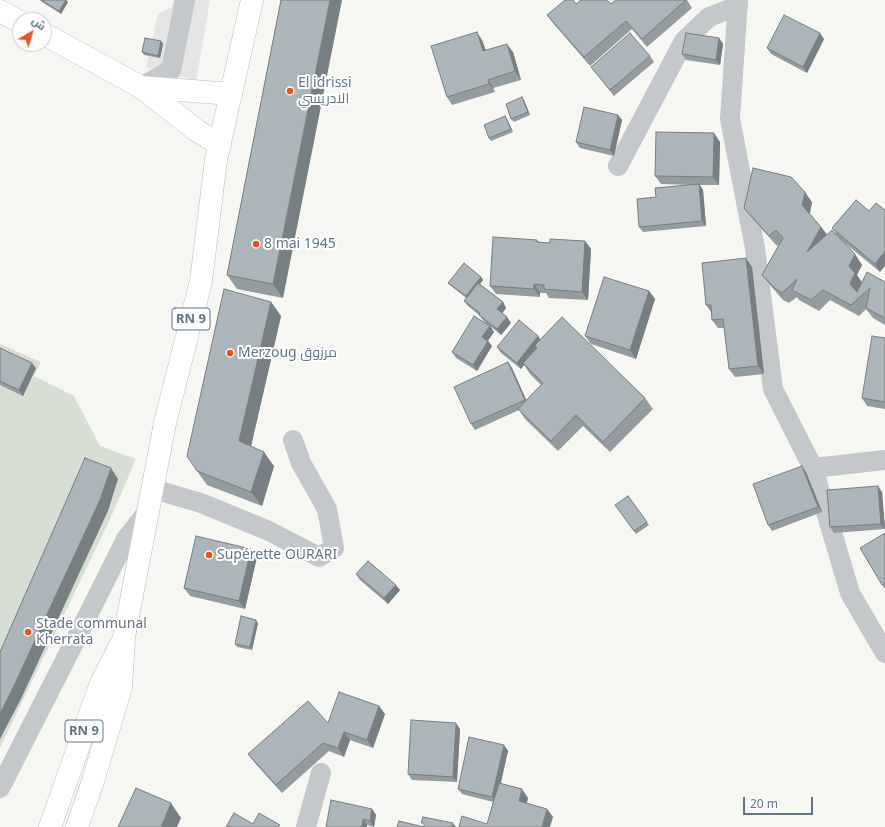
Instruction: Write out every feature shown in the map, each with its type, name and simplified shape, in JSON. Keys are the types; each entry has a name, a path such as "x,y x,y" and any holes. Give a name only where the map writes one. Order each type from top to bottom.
{"main road":[{"name":"RN 9","path":"77,827 93,781 121,687 124,637 165,423 201,281 216,160 252,0"},
{"path":"0,11 12,18"},
{"path":"52,38 141,87 196,130 220,144"},
{"path":"141,87 231,94"},
{"name":"RN 9","path":"50,827 102,683 124,637"}],"street":[{"path":"141,87 171,70 184,0"},
{"path":"618,166 684,41 709,17 738,3 730,119 755,248 772,389 813,468 850,593 885,653"},
{"path":"0,788 126,539 151,499 201,503 268,532 319,557 334,548 327,509 301,463 293,440"},
{"path":"813,468 885,460"},
{"path":"306,827 321,773"}],"shaded area":[{"path":"173,0 210,0 196,81 146,67 158,14 172,7"},
{"name":"Stade communal Kherrata","path":"0,344 41,362 34,376 74,396 100,446 136,459 111,517 0,748"}],"building":[{"path":"41,0 66,0 59,11"},
{"path":"281,0 330,0 273,284 227,275"},
{"path":"565,0 573,0 576,4 581,0 607,0 611,4 616,0 686,0 642,39 626,21 584,57 547,15"},
{"path":"784,15 820,33 803,67 767,48"},
{"path":"477,32 483,51 507,44 515,71 488,80 489,84 447,97 431,46"},
{"path":"630,33 650,56 610,90 591,67"},
{"path":"686,33 719,38 716,60 682,54"},
{"path":"145,38 161,41 158,56 142,52"},
{"path":"522,97 528,112 511,119 506,104"},
{"path":"584,107 618,115 610,150 576,142"},
{"path":"505,116 511,129 489,138 484,125"},
{"path":"656,132 714,133 713,177 655,176"},
{"path":"753,168 791,177 805,192 802,205 821,227 807,252 832,230 855,254 849,266 855,273 850,284 857,292 867,272 885,282 885,318 866,308 870,288 851,305 823,290 811,300 792,290 797,279 782,293 762,275 783,238 776,230 769,236 744,208"},
{"path":"699,184 702,221 639,227 637,199 656,197 655,188"},
{"path":"856,200 869,211 876,203 885,210 885,251 875,264 832,228"},
{"path":"493,237 537,240 537,242 550,243 550,239 585,241 582,292 544,289 544,285 534,284 534,289 490,286"},
{"path":"746,258 758,366 729,369 723,319 712,320 711,305 706,305 702,263"},
{"path":"464,263 481,277 466,296 448,283"},
{"path":"604,277 649,291 630,350 585,336"},
{"path":"478,283 503,302 497,309 507,317 497,329 479,315 480,313 464,301"},
{"path":"224,289 271,302 239,441 264,452 251,492 197,471 187,456"},
{"path":"474,316 490,326 482,337 488,341 473,365 452,352"},
{"path":"562,317 645,398 603,442 576,415 551,441 518,409 543,383 523,363 537,348 535,345"},
{"path":"519,320 538,336 517,363 497,347"},
{"path":"872,336 885,338 885,402 862,398"},
{"path":"0,348 32,363 19,390 0,381"},
{"path":"508,362 525,400 471,424 454,387"},
{"path":"85,458 111,468 100,500 0,714 0,652"},
{"path":"802,466 818,507 768,525 753,484"},
{"path":"878,486 881,524 830,527 827,490"},
{"path":"628,496 647,522 634,531 615,505"},
{"path":"885,533 885,583 882,585 860,548"},
{"path":"196,536 251,549 239,601 184,588"},
{"path":"368,561 396,585 384,598 356,574"},
{"path":"241,616 256,620 250,647 235,644"},
{"path":"339,692 379,706 367,740 344,732 338,748 323,743 276,785 248,754 308,701 328,723"},
{"path":"411,720 456,723 453,777 408,774"},
{"path":"469,737 504,745 492,797 458,789"},
{"path":"499,783 522,789 519,801 547,809 542,827 459,827 462,816 487,824"},
{"path":"136,788 171,803 161,827 118,827"},
{"path":"331,800 372,809 370,821 363,819 362,827 326,827"},
{"path":"234,813 253,824 259,813 280,825 278,827 226,827"},
{"path":"423,817 453,823 452,827 424,827 424,823 421,823"},
{"path":"399,821 424,827 397,827"}],"place":[{"name":"El idrissi الادريسي","path":"290,91"},
{"name":"8 mai 1945","path":"256,244"},
{"name":"Merzoug مرزوق","path":"230,353"},
{"name":"Supérette OURARI","path":"209,555"},
{"name":"Stade communal Kherrata","path":"28,632"}]}
